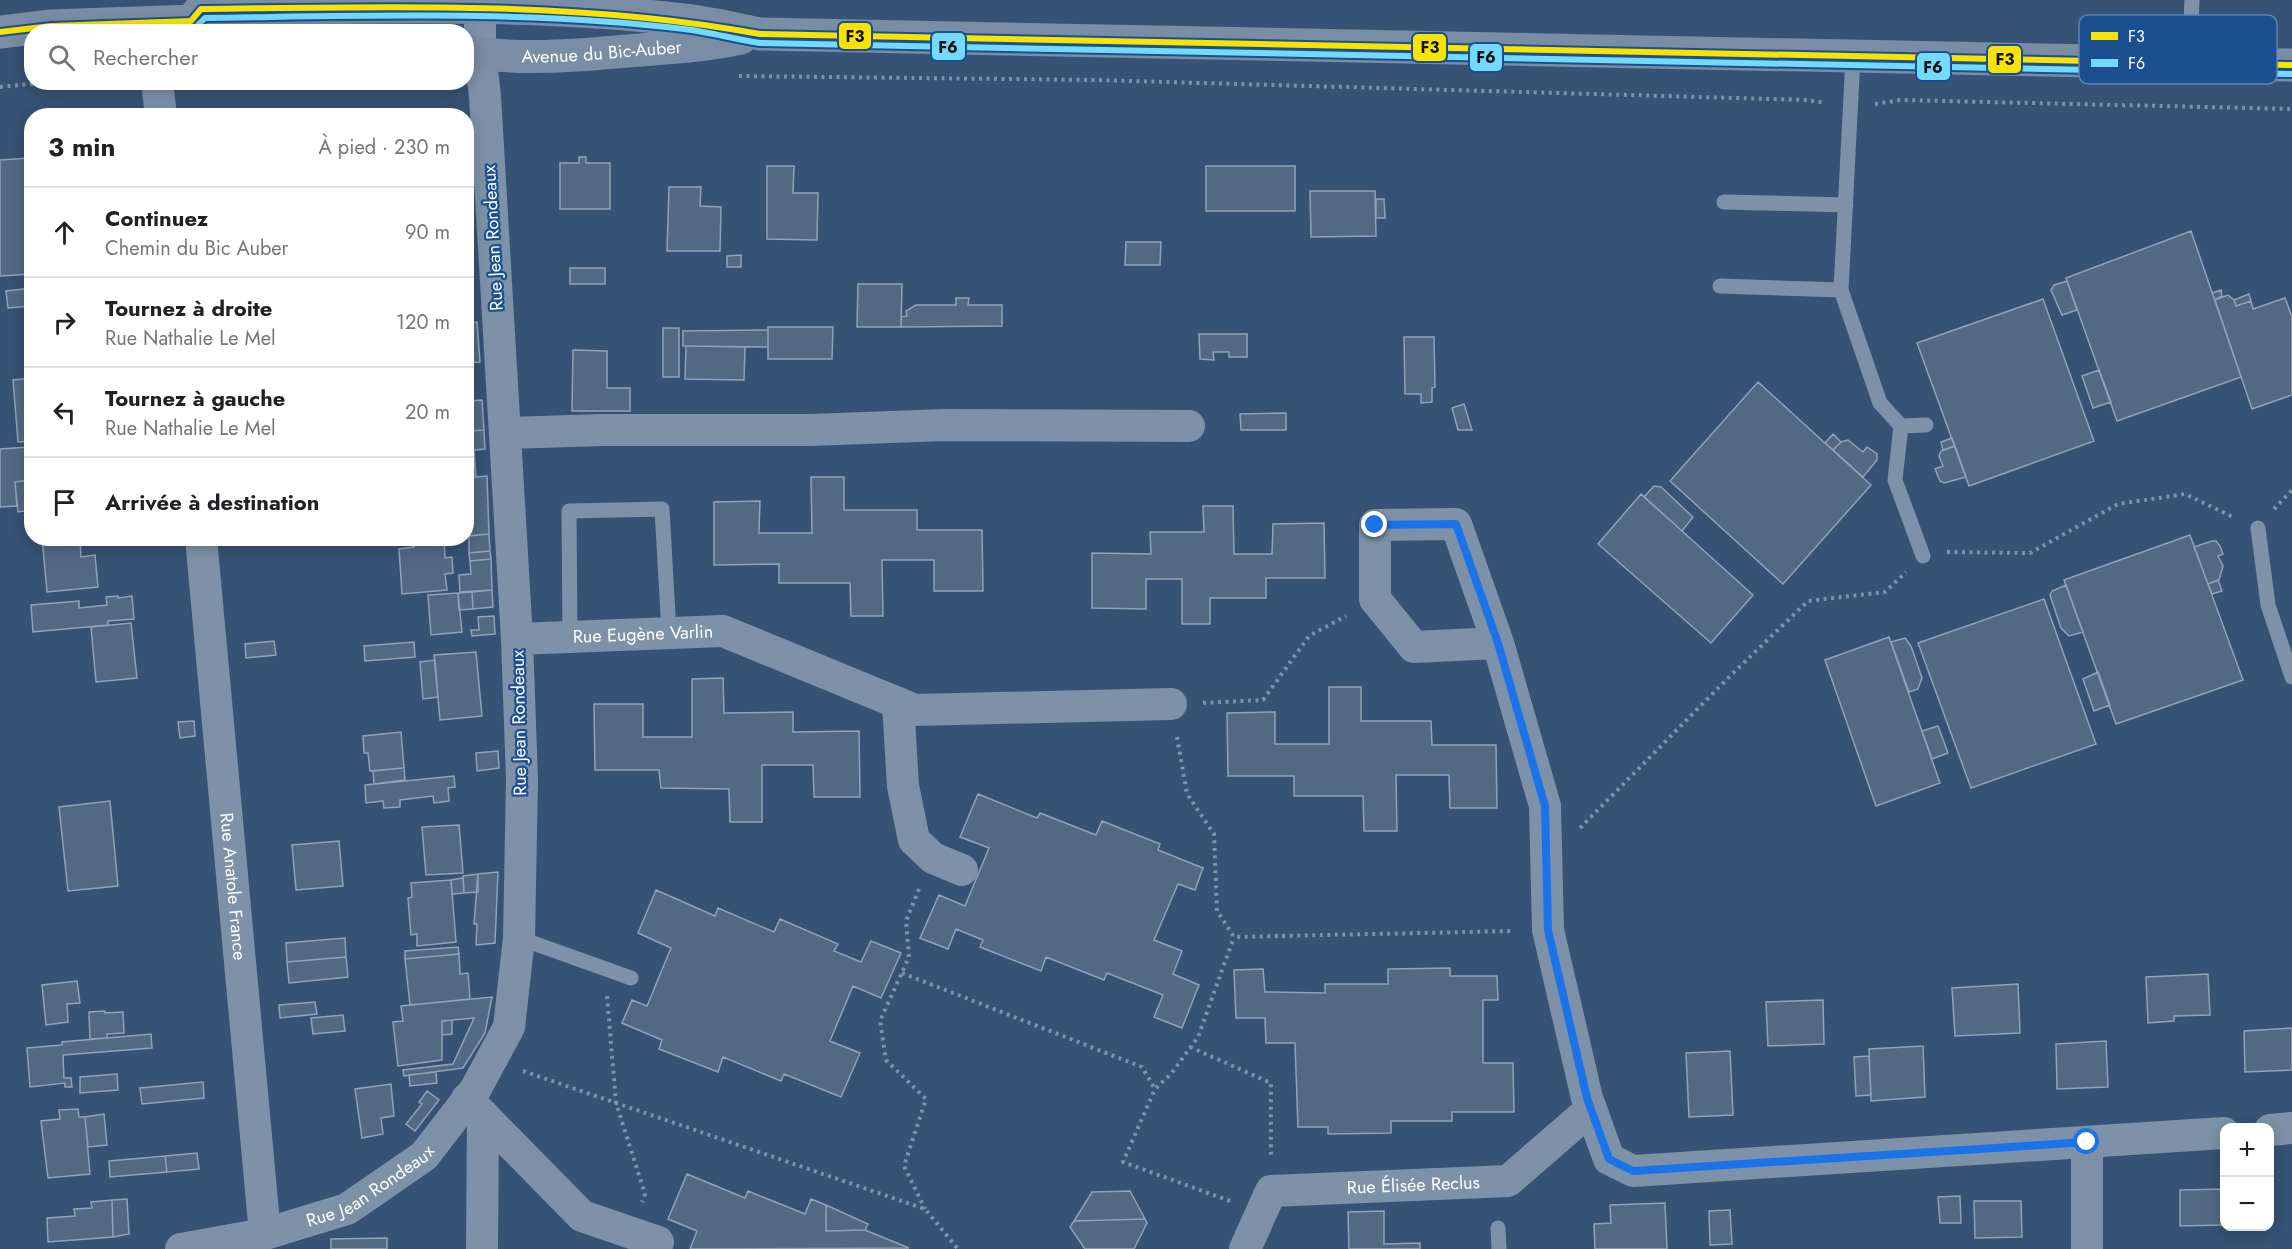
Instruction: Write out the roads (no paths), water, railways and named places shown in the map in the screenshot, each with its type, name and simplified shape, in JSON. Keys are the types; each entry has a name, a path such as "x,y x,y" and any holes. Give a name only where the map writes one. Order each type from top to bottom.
{"main road":[{"name":"Avenue du Bic-Auber","path":"195,24 201,9 480,3 685,20 760,34 2079,61"},
{"path":"0,32 24,29"},
{"name":"Avenue du Bic-Auber","path":"474,53 555,57 706,45 760,34"},
{"name":"Avenue du Bic-Auber","path":"2277,65 2292,65"}],"street":[{"name":"Rue Jean Rondeaux","path":"474,46 480,3"},
{"name":"Rue Jean Rondeaux","path":"181,1249 265,1234 347,1209 424,1156 475,1107 491,1060 509,1027 519,938 522,780 517,639 485,96 474,57"},
{"path":"159,90 160,108"},
{"path":"505,433 602,430 811,430 945,425 1189,426"},
{"path":"1498,643 1414,647 1375,599 1375,525 1456,524 1498,643 1545,806 1548,930 1591,1110 1609,1159 1633,1171 2220,1133"},
{"name":"Rue Anatole France","path":"202,546 265,1234"},
{"name":"Rue Eugène Varlin","path":"517,639 723,631 915,710 1171,704"},
{"path":"898,703 903,786 914,840 933,858 962,870"},
{"path":"475,1107 582,1216 658,1242"},
{"path":"475,1107 482,1249"},
{"name":"Rue Élisée Reclus","path":"1245,1249 1266,1202 1508,1181 1591,1110"},
{"path":"2274,1130 2292,1128"},
{"path":"2087,1142 2087,1249"}],"lane":[{"path":"2191,15 2192,0"},
{"path":"1853,57 1841,290 1880,403 1900,426 1895,480 1923,556"},
{"path":"1724,202 1846,205"},
{"path":"1720,286 1841,290"},
{"path":"1900,426 1926,425"},
{"path":"570,637 569,511 662,509 669,633"},
{"path":"2258,528 2268,605 2292,677"},
{"path":"519,938 631,978"},
{"path":"1498,1228 1498,1249"}]}
